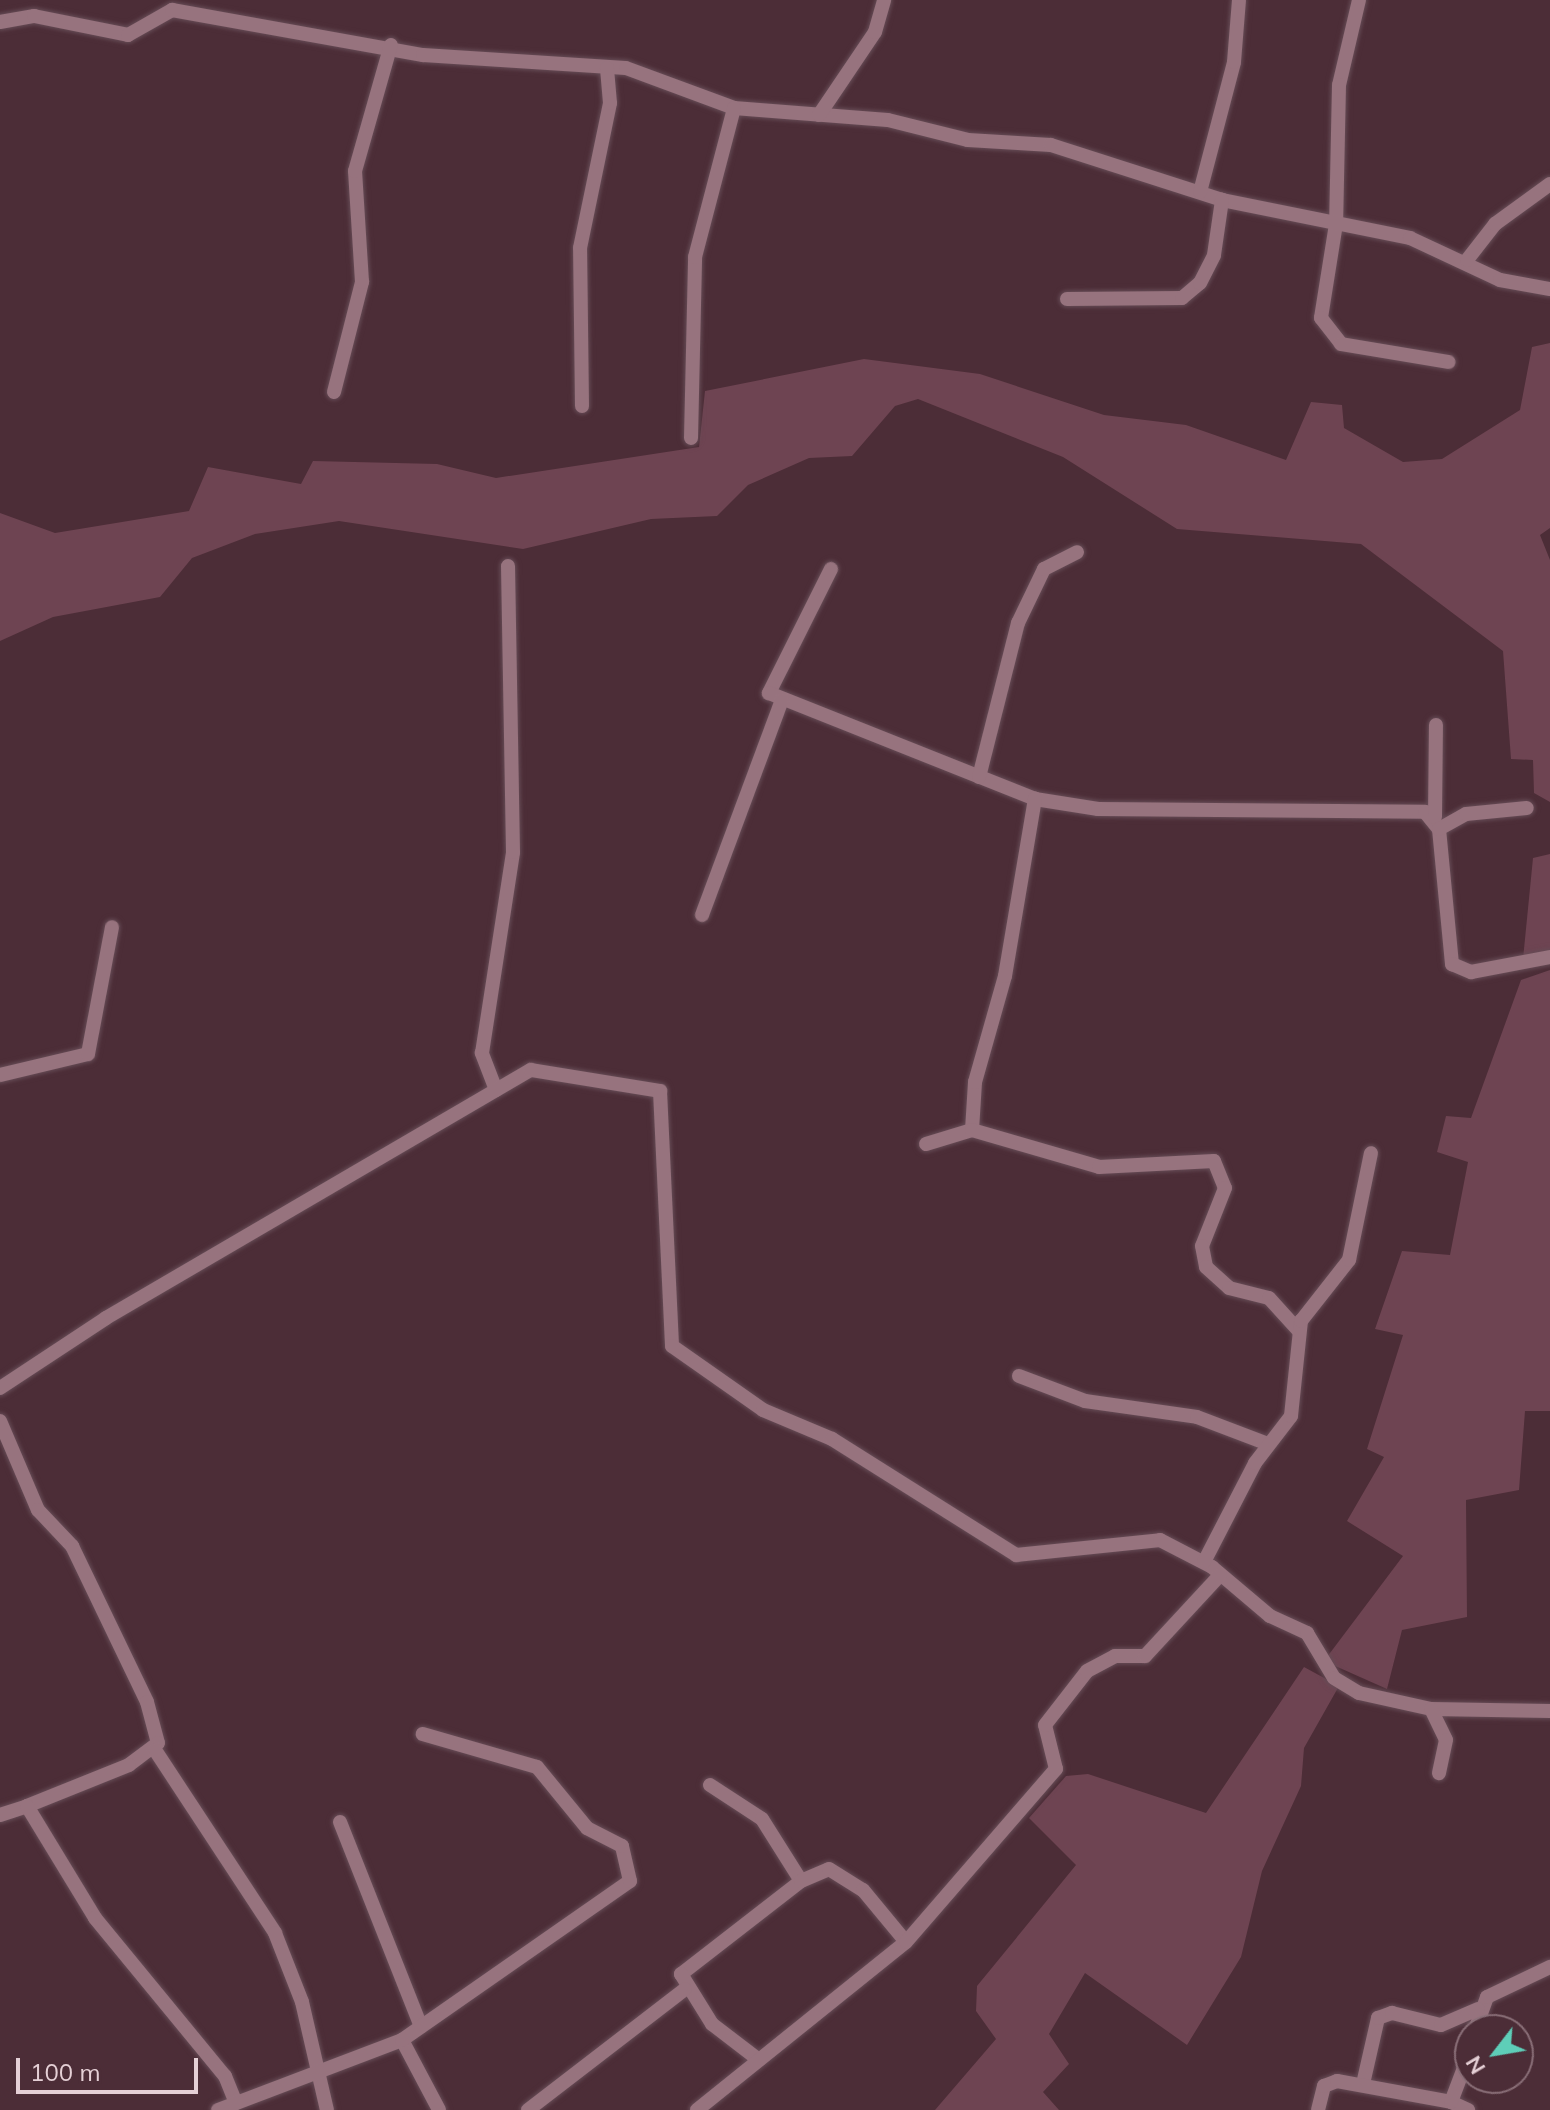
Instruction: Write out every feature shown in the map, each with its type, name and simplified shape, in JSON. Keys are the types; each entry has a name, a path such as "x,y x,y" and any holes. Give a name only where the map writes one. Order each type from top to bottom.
{"street":[{"path":"819,115 875,32 884,0"},
{"path":"1200,192 1234,62 1239,0"},
{"path":"1359,0 1339,85 1336,224 1321,318 1329,336 1449,362"},
{"path":"0,22 34,16 128,35 172,10 391,45 423,55 607,68 734,108 888,120 968,140 1051,145 1222,200 1336,224 1467,260 1500,280 1550,289"},
{"path":"334,392 362,282 355,171 391,45"},
{"path":"582,406 580,248 610,103 607,68"},
{"path":"691,438 695,257 734,108"},
{"path":"1467,260 1495,224 1550,184"},
{"path":"1067,299 1182,298 1200,283 1214,255 1222,200"},
{"path":"979,777 1018,623 1044,569 1077,552"},
{"path":"496,1090 482,1053 513,852 508,566"},
{"path":"831,569 769,693 1035,799 1098,809 1437,823 1466,814 1527,808"},
{"path":"702,915 782,700"},
{"path":"1436,725 1437,823 1452,964 1471,972 1550,957"},
{"path":"972,1130 975,1082 1005,976 1035,799"},
{"path":"0,1075 88,1054 112,927"},
{"path":"0,1388 106,1318 531,1070 660,1091 672,1346 763,1410 832,1439 1016,1555 1109,1549 1145,1537 1204,1562 1270,1616 1307,1633 1346,1688 1431,1709 1550,1711"},
{"path":"926,1144 972,1130 1099,1167 1214,1161 1225,1188 1202,1246 1206,1267 1229,1288 1269,1298 1298,1330"},
{"path":"1204,1562 1268,1444 1297,1401 1298,1330 1349,1260 1371,1153"},
{"path":"1019,1376 1085,1401 1197,1417 1268,1444"},
{"path":"0,1421 38,1510 72,1546 147,1702 155,1750 275,1933 302,2002 314,2072 327,2110"},
{"path":"697,2110 906,1942 1056,1769 1045,1725 1087,1671 1115,1656 1145,1656 1220,1575"},
{"path":"1431,1709 1446,1740 1439,1773"},
{"path":"218,2110 402,2040 614,1893 633,1869 622,1846 587,1828 537,1767 423,1734"},
{"path":"0,1815 155,1750"},
{"path":"710,1785 762,1819 801,1881"},
{"path":"27,1806 95,1918 225,2076 236,2103"},
{"path":"340,1822 421,2027"},
{"path":"759,2060 719,2030 685,1989 681,1974 689,1963 801,1881 829,1869 863,1890 906,1942"},
{"path":"1477,2014 1487,1997 1550,1967"},
{"path":"528,2110 685,1989"},
{"path":"1363,2084 1378,2018 1392,2013 1441,2025 1478,2009"},
{"path":"402,2040 439,2110"},
{"path":"1318,2110 1329,2082 1363,2084 1451,2102 1468,2110"},
{"path":"1451,2102 1454,2094"}],"shaded area":[{"path":"1550,343 1550,528 1540,535 1550,560 1550,802 1534,793 1533,760 1511,759 1503,651 1361,544 1177,529 1063,457 918,399 895,406 852,456 809,458 748,485 717,516 651,519 523,549 339,521 255,534 192,558 160,597 53,617 0,641 0,513 55,533 189,511 208,467 301,484 313,461 437,464 496,478 699,447 705,391 864,359 980,374 1104,415 1186,425 1286,460 1311,402 1342,405 1344,428 1403,462 1442,459 1520,410 1532,347"},
{"path":"1550,854 1550,955 1523,959 1533,858"},
{"path":"1550,970 1550,1411 1525,1411 1519,1490 1466,1500 1467,1617 1402,1630 1387,1689 1324,1661 1403,1556 1347,1521 1384,1457 1367,1449 1403,1335 1375,1329 1402,1251 1450,1255 1468,1162 1437,1152 1446,1116 1471,1118 1521,980"},
{"path":"1304,1667 1339,1686 1304,1748 1301,1786 1262,1871 1241,1957 1187,2045 1085,1973 1049,2034 1069,2064 1043,2092 1059,2110 935,2110 996,2039 976,2011 977,1986 1076,1865 1029,1818 1066,1776 1088,1774 1206,1813"}]}
